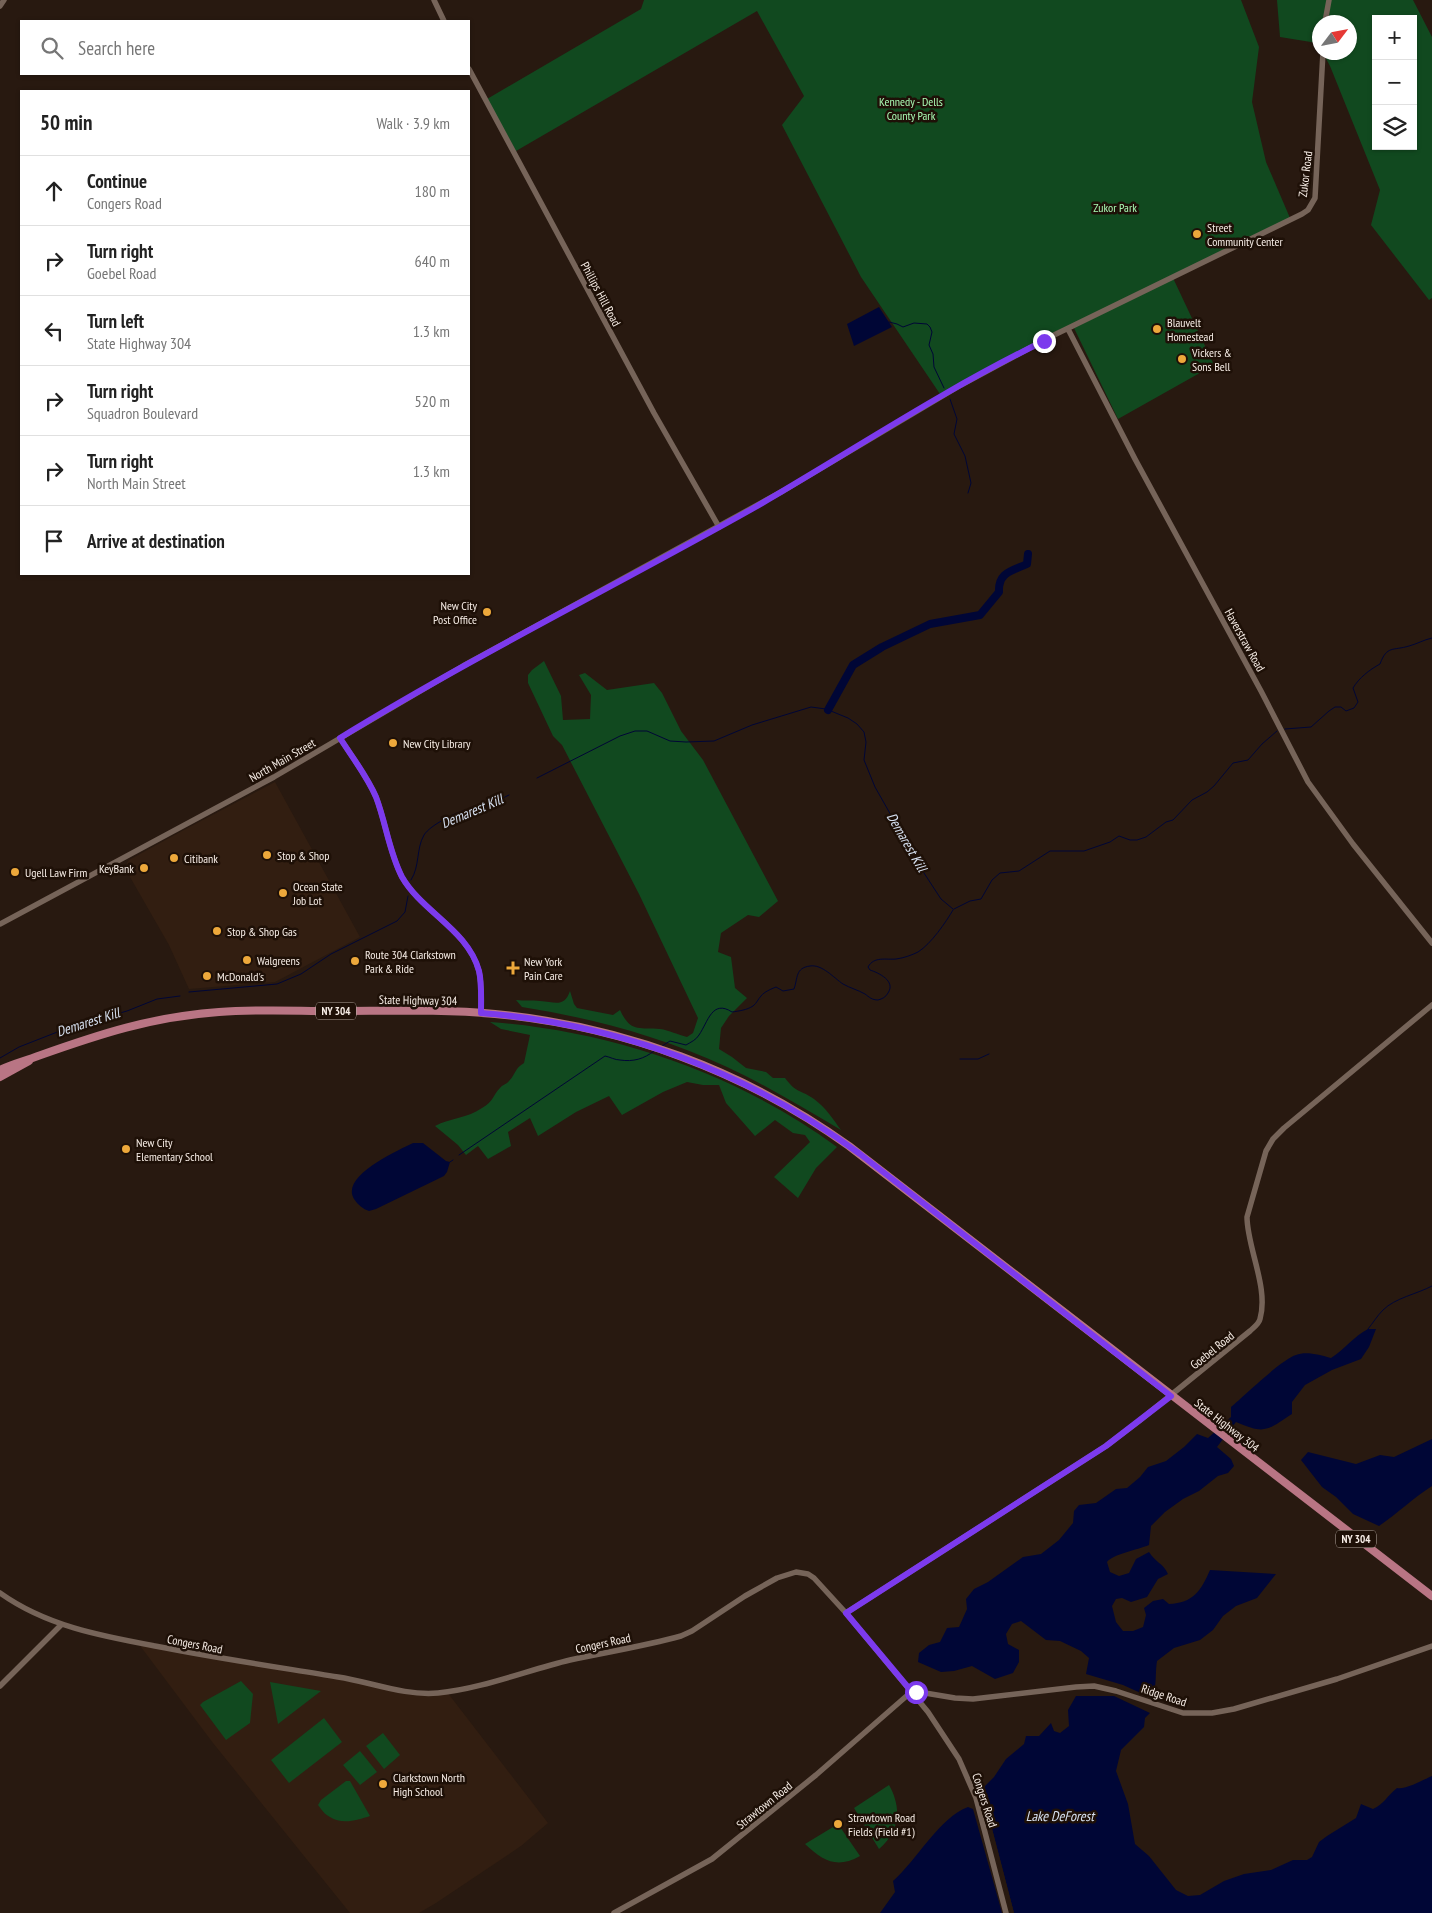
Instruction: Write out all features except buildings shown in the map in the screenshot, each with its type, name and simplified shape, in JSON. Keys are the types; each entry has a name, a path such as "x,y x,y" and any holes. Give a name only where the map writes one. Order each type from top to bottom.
{"main road":[{"name":"State Highway 304","path":"0,1070 83,1039 131,1026 204,1014 258,1011 481,1013 568,1024 664,1050 703,1065 753,1088 800,1114 834,1136 1432,1596"},
{"name":"State Highway 304","path":"0,1077 37,1056"}],"street":[{"path":"0,6 4,0"},
{"path":"434,0 444,20"},
{"path":"1326,15 1328,0"},
{"name":"Zukor Road","path":"1068,328 1287,222 1308,210 1314,198 1316,181 1323,60"},
{"name":"Phillips Hill Road","path":"470,71 654,413 719,527"},
{"name":"North Main Street","path":"0,924 263,783 422,689 719,527 961,385 1068,328"},
{"name":"Haverstraw Road","path":"1068,328 1135,459 1261,691 1308,782 1359,851 1432,943"},
{"path":"1050,338 1064,336 1072,340 1077,347"},
{"path":"340,738 376,797 395,861 406,883 421,901 460,937 470,951 480,973 481,1013"},
{"name":"Goebel Road","path":"846,1613 1106,1446 1171,1396 1260,1321 1259,1273 1247,1225 1247,1217 1266,1150 1273,1139 1432,1005"},
{"name":"Congers Road","path":"0,1592 28,1611 61,1625 198,1655 340,1677 411,1692 430,1693 458,1690 570,1660 681,1636 692,1631 764,1584 796,1572 808,1574 814,1578 846,1613 941,1730 968,1778 976,1798 1006,1913"},
{"path":"0,1686 61,1625"},
{"name":"Ridge Road","path":"912,1692 973,1699 1094,1686 1116,1690 1178,1712 1192,1714 1212,1713 1234,1709 1339,1678 1432,1646"},
{"name":"Strawtown Road","path":"614,1913 712,1859 816,1775 900,1700 912,1692"}],"shaded area":[{"path":"275,782 360,937 275,982 189,989 169,945 126,870 127,863 129,860"},
{"name":"Clarkstown North High School","path":"138,1643 411,1692 447,1692 548,1823 521,1846 419,1913 350,1913 213,1743"}],"green space":[{"name":"Kennedy - Dells County Park","path":"644,0 1241,0 1259,47 1252,102 1266,162 1290,218 940,394 861,277 782,125 804,96 757,11 516,151 487,99 641,9"},
{"path":"1277,0 1413,0 1432,37 1432,298 1429,300 1371,225 1380,190 1327,60 1357,60 1357,15 1312,15 1312,42 1280,37"},
{"path":"1173,278 1214,365 1118,419 1074,328"},
{"path":"544,661 561,696 563,720 590,719 591,695 579,675 585,673 607,690 654,683 662,693 681,731 703,760 778,901 759,917 748,915 721,933 718,952 731,957 735,988 747,998 729,1016 721,1028 719,1049 746,1068 766,1072 773,1078 785,1078 796,1089 818,1102 841,1130 756,1081 703,1056 627,1030 575,1017 522,1007 516,1000 558,1003 565,1000 570,991 577,1008 613,1015 620,1010 632,1026 663,1030 687,1037 693,1033 698,1018 639,894 562,745 553,736 528,683 528,675"},
{"path":"490,1022 582,1035 628,1046 672,1060 758,1098 799,1121 837,1147 816,1168 798,1198 774,1177 810,1142 805,1135 793,1133 775,1120 755,1136 726,1103 719,1085 687,1082 663,1092 622,1115 609,1096 576,1112 538,1136 530,1118 508,1132 511,1146 488,1159 478,1146 466,1155 458,1145 435,1126 471,1114 489,1103 501,1087 508,1082 518,1067 524,1063 530,1035 501,1029"},
{"path":"241,1681 253,1694 250,1723 226,1740 200,1705"},
{"path":"270,1682 321,1691 278,1724"},
{"path":"324,1718 342,1742 289,1783 271,1760"},
{"path":"383,1733 400,1755 384,1769 366,1746"},
{"path":"360,1751 377,1772 360,1785 343,1765"},
{"path":"346,1781 350,1781 370,1816 340,1821 326,1815 318,1805 321,1800"},
{"path":"889,1785 896,1802 897,1819 891,1835 879,1849 854,1808"},
{"path":"838,1824 860,1856 844,1862 831,1861 824,1859 805,1844"}],"water":[{"path":"879,307 892,327 854,346 847,324"},
{"path":"413,1143 423,1143 450,1162 444,1176 376,1209 369,1211 357,1203 352,1190 362,1173 372,1165"},
{"path":"1368,1329 1376,1329 1369,1347 1361,1359 1332,1370 1305,1385 1292,1402 1292,1414 1266,1429 1254,1428 1236,1422 1217,1447 1231,1459 1234,1466 1228,1473 1218,1476 1199,1491 1183,1499 1165,1512 1151,1526 1149,1545 1120,1554 1107,1562 1110,1572 1119,1576 1129,1573 1136,1559 1149,1552 1164,1567 1168,1574 1158,1579 1147,1597 1131,1602 1122,1598 1116,1599 1112,1606 1116,1622 1123,1631 1133,1631 1143,1627 1146,1615 1144,1608 1153,1601 1163,1599 1169,1604 1190,1598 1199,1590 1210,1570 1276,1574 1257,1598 1236,1606 1223,1616 1213,1630 1200,1640 1174,1648 1157,1661 1153,1695 1145,1695 1123,1685 1086,1674 1089,1658 1081,1651 1060,1641 1046,1640 1021,1621 1012,1624 1006,1634 1008,1644 1019,1650 1019,1662 1013,1673 995,1679 972,1666 941,1672 918,1662 919,1653 929,1645 940,1642 947,1628 959,1627 967,1609 966,1599 974,1589 988,1582 1023,1557 1041,1554 1059,1540 1073,1523 1074,1511 1079,1505 1096,1503 1116,1489 1127,1488 1148,1467 1166,1461 1197,1434 1208,1438 1231,1417 1231,1407 1273,1370 1290,1358 1304,1353 1331,1358"},
{"path":"1432,1439 1432,1486 1379,1526 1353,1514 1336,1497 1322,1487 1301,1460 1308,1452 1356,1464 1380,1455 1394,1457"},
{"name":"Lake DeForest","path":"1076,1696 1114,1696 1150,1713 1145,1718 1144,1727 1121,1750 1116,1771 1128,1804 1135,1844 1149,1856 1176,1890 1188,1896 1200,1895 1224,1881 1244,1874 1271,1870 1293,1860 1307,1860 1312,1857 1319,1842 1356,1818 1361,1804 1373,1809 1380,1805 1397,1788 1409,1786 1432,1776 1432,1913 1014,1913 983,1794 985,1786 994,1777 1006,1759 1024,1744 1026,1736 1039,1736 1051,1723 1054,1731 1060,1733 1069,1726 1068,1710"},
{"path":"968,1807 973,1809 1002,1913 880,1913 895,1892 893,1881 948,1820"}],"pier":[{"path":"983,1794 1014,1913 1011,1913 988,1826 981,1796"}],"waterway":[{"path":"889,322 903,327 914,323 927,324 930,327 932,332 929,345 933,354 934,367 944,388"},
{"path":"950,399 957,419 954,434 965,456 971,483 968,493"},
{"path":"828,710 853,665 882,647 930,624 980,615 999,592 999,585 1003,576 1027,564 1028,554"},
{"name":"Demarest Kill","path":"1285,729 1311,727 1335,707 1341,707 1346,711 1354,708 1358,702 1353,688 1365,674 1380,664 1388,651 1432,638"},
{"name":"Demarest Kill","path":"537,778 620,736 635,731 647,731 670,741 714,741 752,725 811,707 826,709 848,718 864,732 866,742 864,760 875,787 922,870 941,899 953,909"},
{"name":"Demarest Kill","path":"954,909 970,901 981,899 992,880 1000,873 1019,871 1050,851 1084,851 1110,842 1119,836 1130,840 1146,837 1166,822 1173,820 1192,800 1207,792 1233,763 1248,760 1277,731"},
{"name":"Demarest Kill","path":"411,880 416,869 420,846 427,831 452,815 465,810 486,807 509,795"},
{"name":"Demarest Kill","path":"189,992 277,984 301,974 331,954 397,921 405,912 408,896"},
{"path":"662,1046 670,1041 686,1045 693,1041 698,1037 715,1010 720,1008 732,1012 743,1010 756,1004 762,995 776,987 783,991 794,989 799,971 805,967 819,967 843,984 872,999 878,1000 886,996 890,985 882,975 870,970 868,967 874,961 880,959 899,959 918,952 933,938 953,910"},
{"name":"Demarest Kill","path":"0,1058 19,1047 65,1029 127,1011 157,999 180,996"},
{"path":"459,1155 605,1056 625,1061 642,1058 654,1051"},
{"path":"960,1059 978,1059 989,1054"},
{"path":"1368,1329 1388,1306 1432,1286"}],"place":[{"name":"Street Community Center","path":"1197,234"},
{"name":"Blauvelt Homestead","path":"1157,329"},
{"name":"Vickers & Sons Bell","path":"1182,359"},
{"name":"New City Post Office","path":"487,612"},
{"name":"New City Library","path":"393,743"},
{"name":"Stop & Shop","path":"267,855"},
{"name":"Citibank","path":"174,858"},
{"name":"KeyBank","path":"144,868"},
{"name":"Ugell Law Firm","path":"15,872"},
{"name":"Ocean State Job Lot","path":"283,893"},
{"name":"Stop & Shop Gas","path":"217,931"},
{"name":"Walgreens","path":"247,960"},
{"name":"Route 304 Clarkstown Park & Ride","path":"355,961"},
{"name":"New York Pain Care","path":"513,968"},
{"name":"McDonald's","path":"207,976"},
{"name":"New City Elementary School","path":"126,1149"},
{"name":"Clarkstown North High School","path":"383,1784"},
{"name":"Strawtown Road Fields (Field #1)","path":"838,1824"}],"route":[{"path":"916,1692 912,1692 846,1613 1106,1446 1171,1396 860,1154 810,1120 772,1098 703,1065 629,1039 551,1021 481,1013 480,973 476,962 460,937 421,901 406,883 395,861 376,797 340,738 489,651 707,534 792,486 961,385 1044,341"}],"park label":[{"name":"Zukor Park","path":"1115,207"}]}
